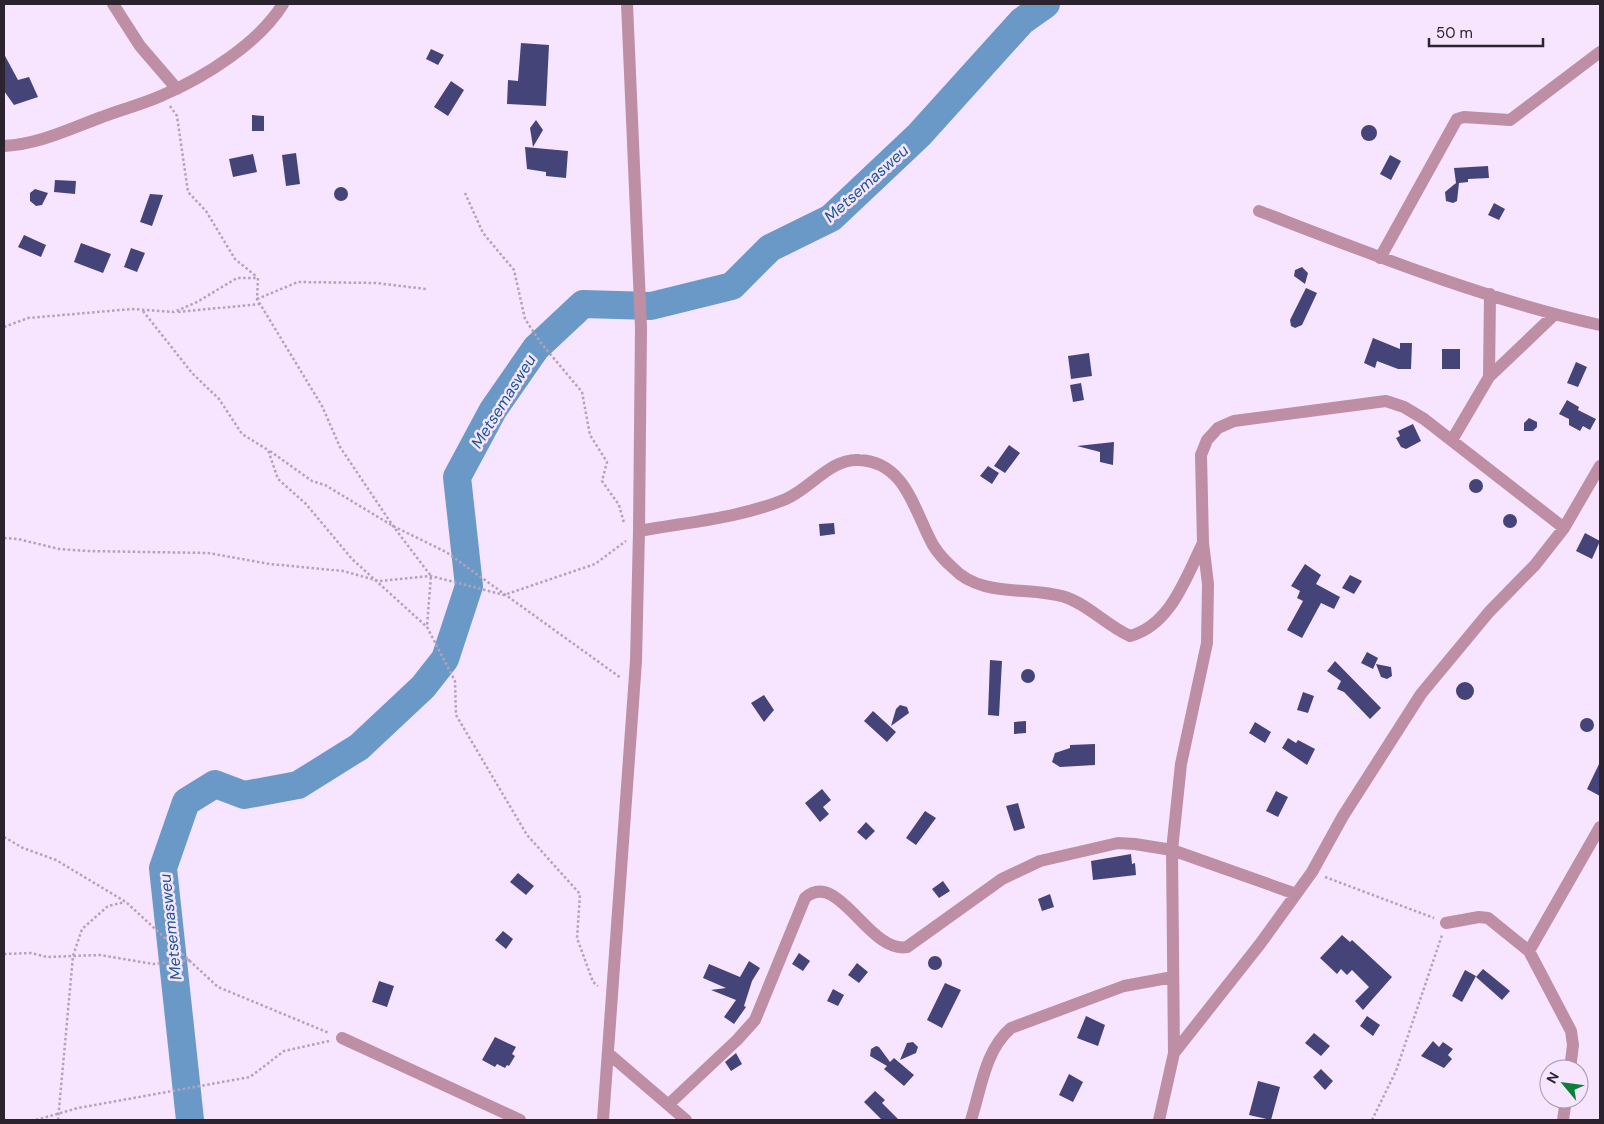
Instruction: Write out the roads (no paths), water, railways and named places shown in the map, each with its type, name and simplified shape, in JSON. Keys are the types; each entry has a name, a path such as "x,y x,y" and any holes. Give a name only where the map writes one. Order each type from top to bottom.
{"street":[{"path":"113,4 140,46 177,88"},
{"path":"4,146 41,141 162,96 222,62 261,32 283,4"},
{"path":"603,1120 614,999 622,835 634,688 639,531 641,327 626,4"},
{"path":"1380,258 1457,120 1464,117 1510,120 1600,52"},
{"path":"1259,211 1380,258 1554,314 1600,325"},
{"path":"1488,377 1490,294"},
{"path":"1452,440 1488,377 1554,314"},
{"path":"1159,1120 1174,1053 1172,850 1181,764 1207,643 1208,584 1203,543 1201,455 1207,440 1218,428 1234,421 1386,402 1411,411 1452,440 1564,528"},
{"path":"639,531 760,509 789,498 837,466 856,460 870,461 885,466 899,478 934,547 955,570 979,584 1064,597 1130,636 1141,633 1160,619 1176,598 1203,543"},
{"path":"1174,1053 1260,944 1312,872 1343,816 1421,694 1489,612 1535,565 1564,528 1600,466"},
{"path":"1529,951 1600,827"},
{"path":"669,1104 737,1040 755,1020 805,898 813,891 824,890 835,897 879,938 899,948 907,947 1002,878 1040,861 1118,844 1135,844 1172,850 1296,894"},
{"path":"1446,923 1479,917 1488,918 1529,951 1571,1031 1573,1046 1571,1059"},
{"path":"971,1120 993,1049 1000,1037 1011,1028 1124,986 1173,976"},
{"path":"342,1038 520,1120"},
{"path":"609,1054 686,1120"}],"waterway":[{"name":"Metsemasweu","path":"190,1120 163,868 186,802 215,784 244,795 298,785 359,747 423,687 445,659 469,586 457,477 493,410 536,348 583,304 651,306 732,286 770,248 831,218 919,135 1022,21 1046,4"}]}
